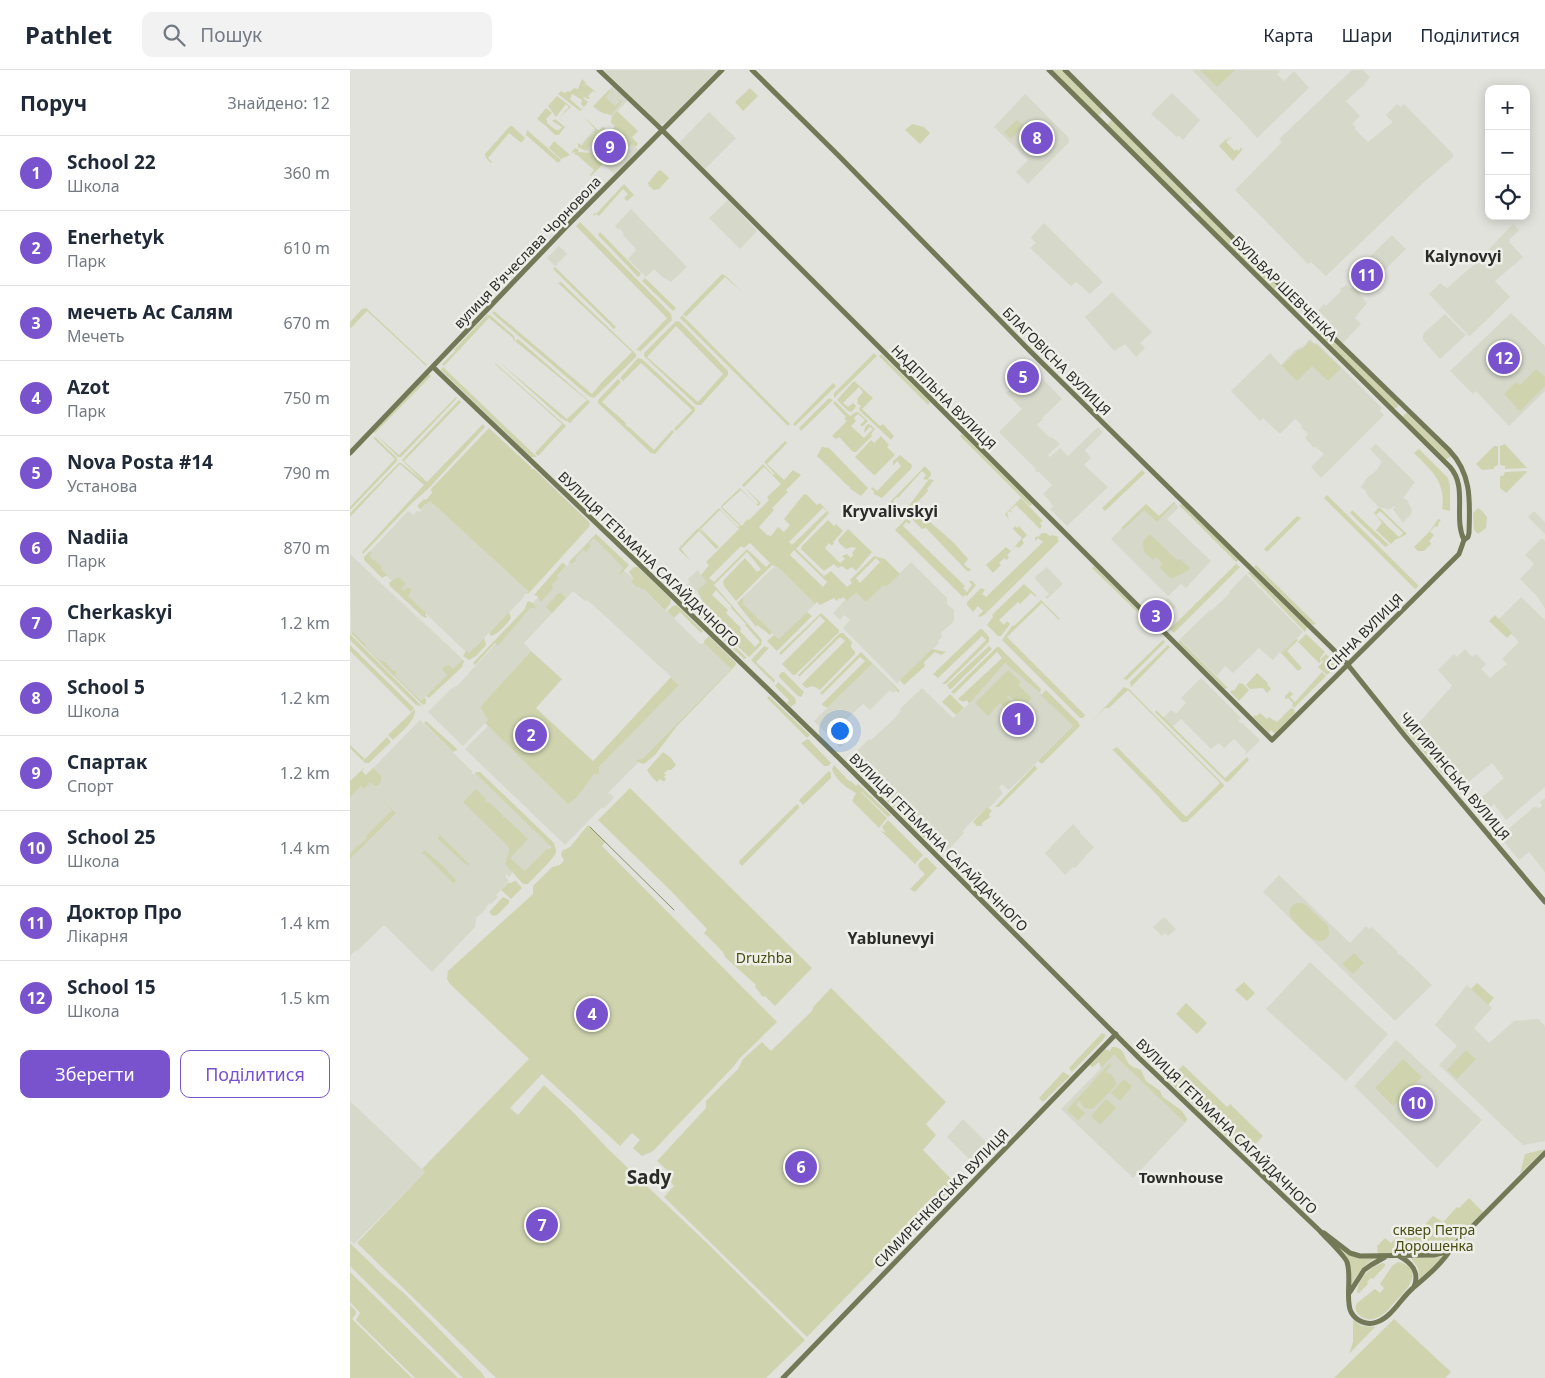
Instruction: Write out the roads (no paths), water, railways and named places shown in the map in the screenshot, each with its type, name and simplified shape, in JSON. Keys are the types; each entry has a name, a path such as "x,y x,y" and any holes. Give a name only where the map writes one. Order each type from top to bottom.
{"main road":[{"name":"НАДПІЛЬНА ВУЛИЦЯ","path":"600,70 1272,740"},
{"name":"вулиця Вʼячеслава Чорновола","path":"350,453 566,227 722,70"},
{"name":"БЛАГОВІСНА ВУЛИЦЯ","path":"752,70 838,154 1030,351 1348,664"},
{"name":"БУЛЬВАР ШЕВЧЕНКА","path":"1049,70 1455,473"},
{"name":"БУЛЬВАР ШЕВЧЕНКА","path":"1065,70 1449,450 1462,467 1468,488 1466,539"},
{"name":"ВУЛИЦЯ ГЕТЬМАНА САГАЙДАЧНОГО","path":"433,367 840,758 1116,1034 1320,1231 1346,1260 1349,1293"},
{"path":"1462,467 1455,473 1459,486 1460,532 1466,539"},
{"name":"СІННА ВУЛИЦЯ","path":"1272,740 1458,554 1466,539"},
{"name":"ЧИГИРИНСЬКА ВУЛИЦЯ","path":"1348,664 1405,736 1545,902"},
{"name":"СИМИРЕНКІВСЬКА ВУЛИЦЯ","path":"783,1378 1116,1034"},
{"path":"1452,1247 1437,1254 1387,1256 1370,1265 1364,1270 1349,1293 1350,1310 1356,1318 1365,1323 1372,1324 1382,1320 1413,1288 1420,1284 1452,1247 1545,1153"},
{"name":"ВУЛИЦЯ ГЕТЬМАНА САГАЙДАЧНОГО","path":"1320,1231 1348,1252 1356,1255 1387,1256"},
{"path":"1399,1256 1409,1262 1414,1268 1416,1278 1413,1288"}],"waterway":[{"path":"590,827 674,910"}],"place":[{"name":"School 5","path":"1037,138"},
{"name":"Спартак","path":"610,147"},
{"name":"Доктор Про","path":"1367,275"},
{"name":"School 15","path":"1504,358"},
{"name":"Nova Posta #14","path":"1023,377"},
{"name":"мечеть Ас Салям","path":"1156,616"},
{"name":"School 22","path":"1018,719"},
{"name":"Enerhetyk","path":"531,735"},
{"name":"Azot","path":"592,1014"},
{"name":"School 25","path":"1417,1103"},
{"name":"Nadiia","path":"801,1167"},
{"name":"Cherkaskyi","path":"542,1225"}],"district":[{"name":"Kalynovyi","path":"1463,256"},
{"name":"Kryvalivskyi","path":"890,511"},
{"name":"Yablunevyi","path":"891,938"},
{"name":"Sady","path":"649,1177"},
{"name":"Townhouse","path":"1181,1177"}],"park label":[{"name":"Druzhba","path":"764,957"},
{"name":"сквер Петра Дорошенка","path":"1434,1238"}]}
